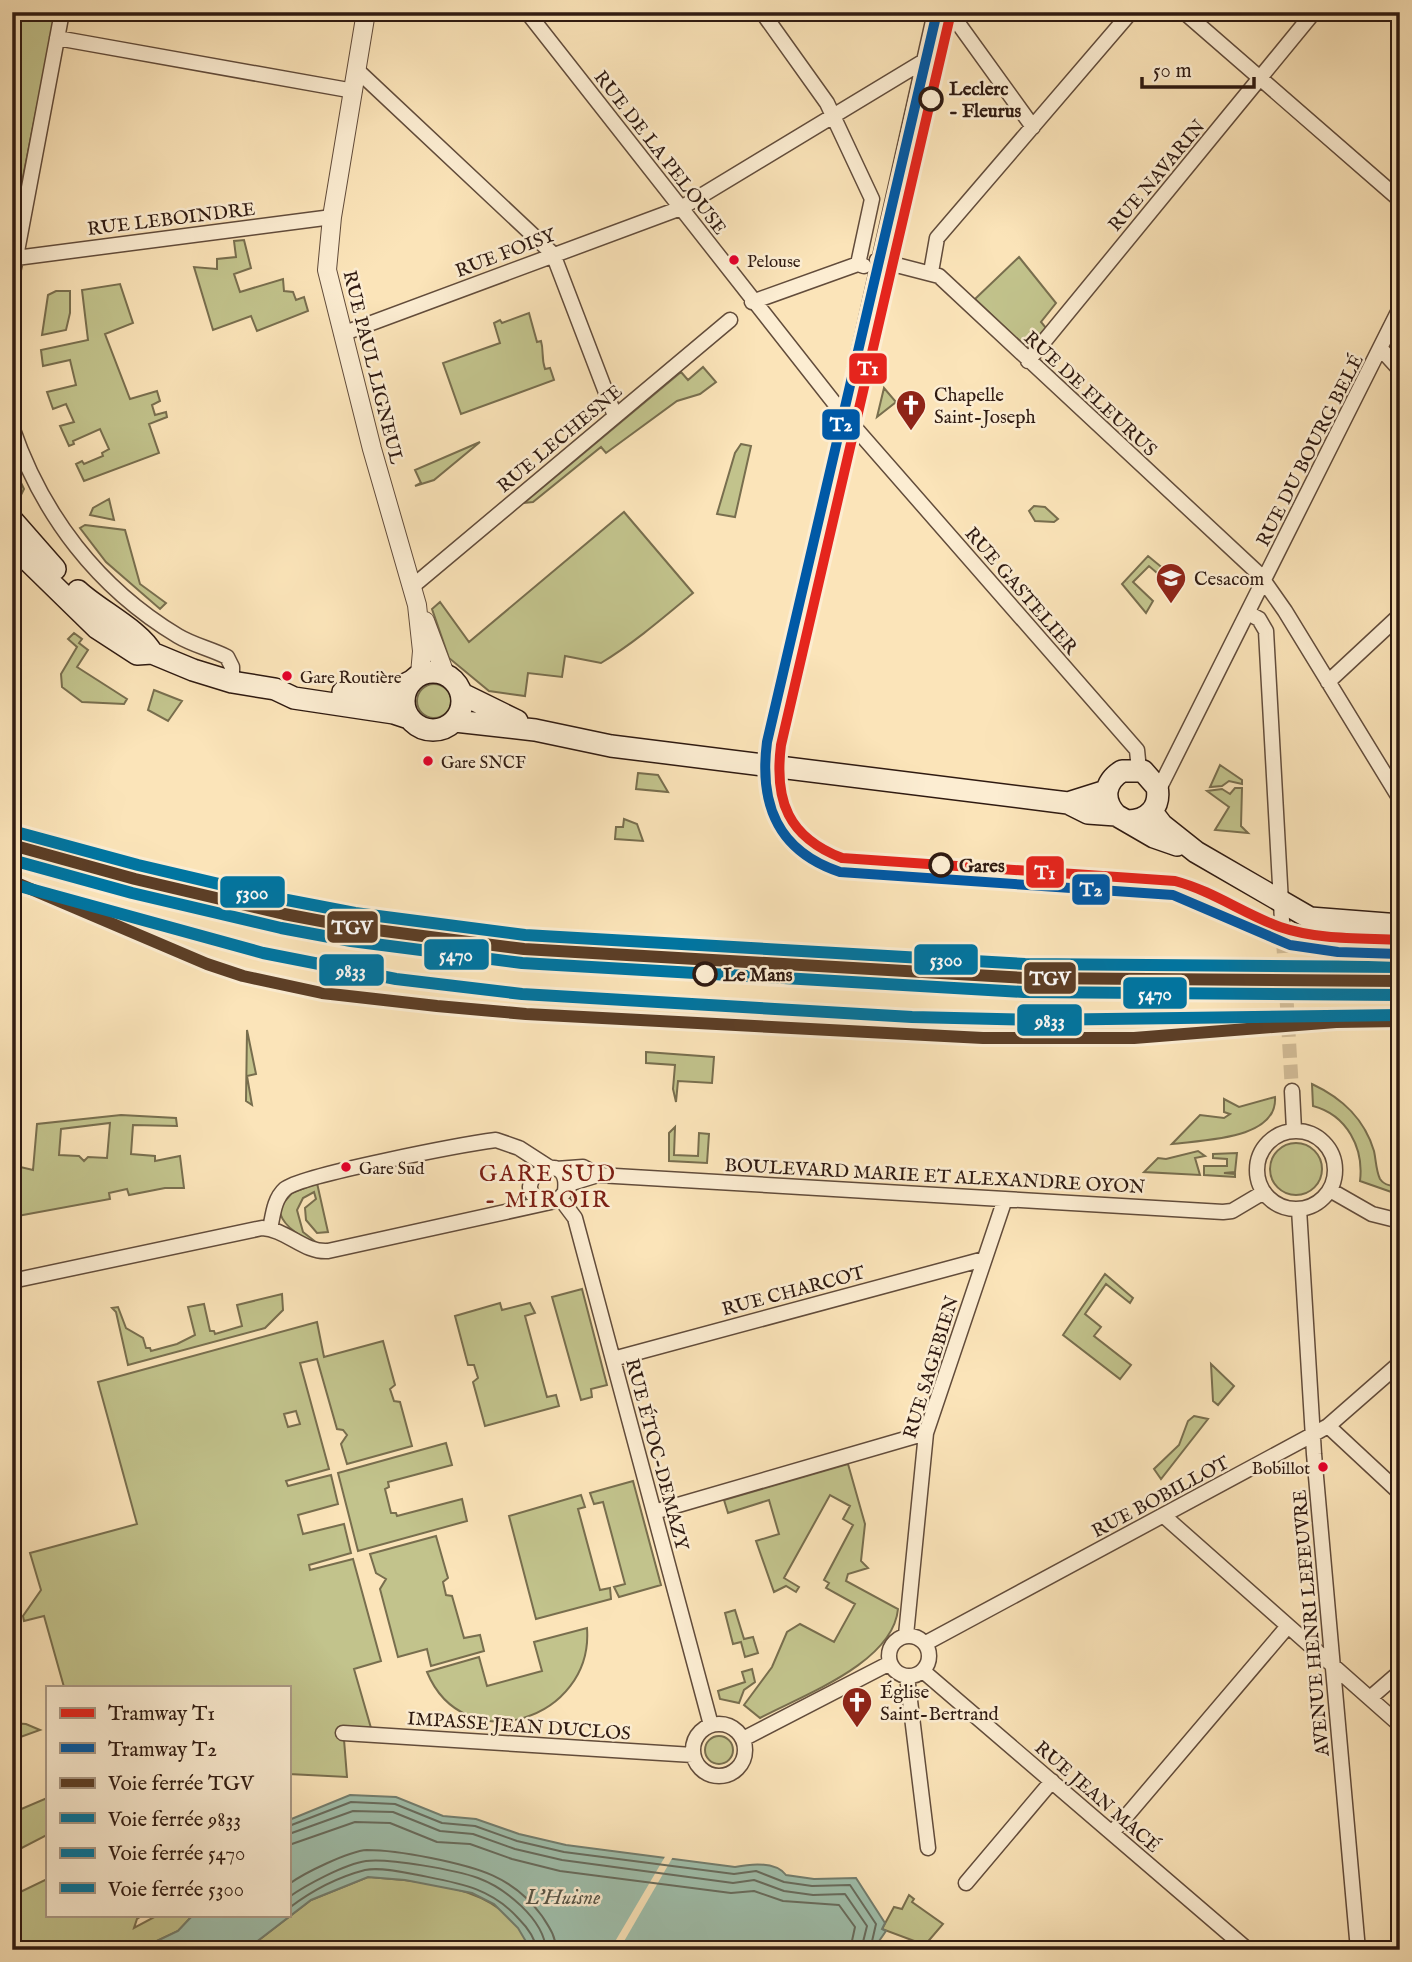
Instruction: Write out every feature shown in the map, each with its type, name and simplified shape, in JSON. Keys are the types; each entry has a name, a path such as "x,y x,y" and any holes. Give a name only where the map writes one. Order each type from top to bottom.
{"main road":[{"path":"12,520 75,589 111,619 146,641 152,653"},
{"path":"12,545 97,628 137,654 152,653 232,682 275,689 294,698 394,713 431,730 444,728 455,721 462,706 462,695 454,680 444,674 432,672 416,678 394,692 377,695 294,686 275,689"},
{"path":"409,718 404,699 416,678"},
{"path":"462,695 534,730"},
{"path":"455,721 534,730 592,744 1068,803 1088,813 1122,818 1141,819 1155,802"},
{"path":"1068,803 1106,791 1118,773 1141,770 1153,779 1161,825 1196,852 1310,918 1400,925"},
{"path":"1106,791 1108,805 1122,818 1154,837 1196,852"}],"street":[{"path":"12,278 62,12"},
{"name":"RUE PAUL LIGNEUL","path":"366,12 332,217 327,270 342,334 413,586 422,651 416,678"},
{"name":"RUE DE LA PELOUSE","path":"527,12 752,302 843,414"},
{"path":"762,12 833,116 872,199 858,264"},
{"path":"766,765 876,264 935,12"},
{"path":"950,12 1033,127"},
{"path":"930,272 937,238 1131,12"},
{"path":"1184,12 1400,200"},
{"name":"RUE NAVARIN","path":"1028,361 1314,12"},
{"path":"57,38 354,91"},
{"name":"RUE FOISY","path":"342,334 681,208 924,61"},
{"path":"357,70 553,254 615,416"},
{"name":"RUE LEBOINDRE","path":"16,258 332,217"},
{"path":"752,302 858,264 876,264"},
{"name":"RUE DE FLEURUS","path":"876,264 930,272 1264,581 1328,682 1395,778 1400,799"},
{"name":"RUE DU BOURG BELÉ","path":"1155,802 1400,309"},
{"name":"RUE LECHESNE","path":"413,586 730,320"},
{"path":"1381,349 1400,370"},
{"name":"RUE GASTELIER","path":"843,414 1137,750 1141,770"},
{"path":"12,427 47,505 95,571 180,638 227,657 232,667 232,682"},
{"name":"RUE PAUL LIGNEUL","path":"417,605 437,648 444,674"},
{"path":"1248,612 1259,619 1266,631 1283,939"},
{"path":"1328,682 1398,622"},
{"path":"1141,770 1175,758"},
{"path":"1292,1091 1294,1130"},
{"path":"1294,1130 1313,1134 1329,1148 1335,1168 1330,1190 1317,1203 1299,1209 1278,1205 1264,1192 1257,1173 1261,1151 1274,1137 1294,1130"},
{"path":"12,1281 270,1228 276,1202 286,1187 299,1181 496,1140 519,1148 564,1178 557,1197 534,1194 532,1179"},
{"name":"BOULEVARD MARIE ET ALEXANDRE OYON","path":"553,1169 583,1167 598,1175"},
{"path":"500,1215 522,1196 541,1170 553,1169"},
{"name":"BOULEVARD MARIE ET ALEXANDRE OYON","path":"270,1228 312,1249 325,1251 500,1215 557,1197 572,1183 598,1175 1223,1212 1232,1211 1264,1192"},
{"path":"1330,1190 1372,1214 1400,1221"},
{"name":"RUE ÉTOC-DEMAZY","path":"557,1197 575,1218 711,1725"},
{"name":"RUE SAGEBIEN","path":"906,1635 926,1433 1005,1199"},
{"name":"AVENUE HENRI LEFEUVRE","path":"1299,1209 1312,1435 1358,1950"},
{"name":"RUE CHARCOT","path":"612,1359 984,1258"},
{"name":"RUE BOBILLOT","path":"926,1643 1328,1426 1400,1363"},
{"path":"1328,1426 1400,1493"},
{"path":"654,1512 926,1433"},
{"path":"1164,1516 1400,1725"},
{"path":"1112,1833 1288,1626"},
{"path":"906,1635 916,1636 926,1643 930,1658 923,1671 907,1676 895,1670 890,1663 891,1647 906,1635"},
{"path":"743,1739 890,1663"},
{"name":"RUE JEAN MACÉ","path":"923,1671 1248,1950"},
{"path":"1370,1698 1400,1672"},
{"path":"907,1676 928,1848"},
{"path":"711,1725 732,1727 743,1739 745,1757 738,1768 728,1774 716,1776 704,1771 693,1755 696,1736 711,1725"},
{"name":"IMPASSE JEAN DUCLOS","path":"343,1733 693,1755"},
{"path":"966,1883 1052,1781"}],"green space":[{"path":"18,12 56,12 12,232 12,44"},
{"path":"244,240 251,268 234,274 240,292 283,279 284,291 293,292 296,300 304,297 308,311 257,331 251,316 213,330 194,267 217,269 217,259 236,257 234,241"},
{"path":"1019,257 1056,303 1041,322 1046,328 1027,348 975,299"},
{"path":"120,284 133,323 105,334 130,399 157,391 160,401 152,405 155,415 166,412 167,417 149,424 159,453 84,481 76,464 82,461 84,464 103,456 102,453 109,449 100,429 73,441 74,444 69,446 60,426 74,422 66,404 53,409 47,392 76,385 70,360 43,366 41,350 88,340 82,290"},
{"path":"56,291 70,291 70,313 66,330 42,335 48,295"},
{"path":"529,313 537,342 541,341 545,369 550,368 554,380 461,414 443,363 500,343 494,323 500,320 502,323"},
{"path":"703,367 716,382 700,394 677,401 606,453 601,447 533,502 524,503 681,372 688,380"},
{"path":"884,388 896,402 877,417"},
{"path":"480,442 434,480 415,486 421,483 415,470"},
{"path":"741,444 751,446 735,517 717,514 735,453"},
{"path":"12,464 24,489 15,507 12,503"},
{"path":"109,499 114,520 90,515 93,508"},
{"path":"1034,506 1045,507 1058,519 1054,522 1035,521 1029,511"},
{"path":"624,512 693,593 637,639 601,663 565,656 562,677 528,673 525,696 489,691 449,658 432,609 440,602 469,642"},
{"path":"85,525 125,530 140,584 166,603 160,609 106,562 80,528"},
{"path":"1148,556 1165,570 1168,567 1180,578 1164,579 1149,566 1133,582 1153,601 1146,613 1122,584"},
{"path":"74,633 82,639 79,643 88,650 77,667 127,699 124,704 82,702 62,687 61,674 77,647 68,639"},
{"path":"434,684 446,689 451,701 446,713 434,718 422,713 417,701 422,689"},
{"path":"154,690 182,701 168,721 148,710"},
{"path":"1220,765 1242,780 1242,784 1229,781 1222,786 1210,787"},
{"path":"638,773 658,775 668,792 636,789"},
{"path":"1235,788 1242,788 1241,826 1248,833 1215,830 1229,807 1207,791 1222,789 1230,794"},
{"path":"624,819 637,824 643,841 615,839 616,827 623,827"},
{"path":"1311,923 1400,929 1400,946 1307,940"},
{"path":"247,1030 256,1074 247,1076 252,1105 246,1101"},
{"path":"646,1052 714,1057 712,1083 678,1081 676,1102 673,1089 675,1065 646,1063"},
{"path":"1312,1084 1333,1096 1358,1119 1370,1139 1380,1179 1391,1186 1400,1186 1400,1195 1360,1181 1359,1157 1351,1134 1335,1117 1313,1106"},
{"path":"1275,1097 1273,1111 1264,1122 1252,1130 1219,1139 1172,1144 1200,1115 1224,1118 1230,1114 1224,1112 1224,1099 1239,1107"},
{"path":"121,1115 176,1118 177,1126 133,1125 131,1154 155,1156 155,1161 180,1156 184,1188 165,1188 129,1195 127,1189 109,1193 110,1199 12,1217 12,1165 33,1170 37,1124","holes":["110,1123 107,1158 88,1157 84,1161 79,1156 59,1155 61,1129"]},
{"path":"675,1127 674,1155 698,1156 699,1133 709,1134 707,1163 669,1161 669,1133"},
{"path":"1296,1143 1306,1145 1314,1151 1320,1159 1320,1179 1314,1187 1306,1193 1296,1195 1286,1193 1278,1187 1272,1179 1270,1169 1272,1159 1278,1151 1286,1145"},
{"path":"1198,1151 1205,1156 1195,1158 1200,1175 1144,1172 1158,1158 1166,1159"},
{"path":"1237,1153 1235,1172 1224,1173 1235,1174 1235,1177 1204,1175 1204,1166 1227,1166 1227,1159 1213,1158 1213,1154"},
{"path":"317,1183 328,1232 317,1233 306,1220 305,1208 316,1199 314,1192 303,1198 297,1210 303,1232 317,1243 298,1234 288,1225 279,1208 292,1193"},
{"path":"1105,1274 1133,1298 1130,1303 1106,1284 1085,1314 1101,1327 1094,1336 1131,1365 1120,1379 1063,1335"},
{"path":"582,1289 607,1385 591,1389 592,1397 581,1400 552,1297"},
{"path":"282,1294 283,1310 265,1328 128,1365 116,1312 112,1308 118,1307 126,1328 143,1338 146,1348 151,1351 177,1344 195,1335 188,1307 204,1304 210,1331 215,1334 242,1326 237,1305"},
{"path":"500,1303 502,1310 530,1303 535,1313 525,1316 547,1397 556,1395 559,1406 485,1426 473,1382 478,1378 474,1365 468,1365 455,1316"},
{"path":"317,1322 324,1357 383,1341 395,1385 390,1389 394,1401 400,1402 412,1446 347,1464 341,1444 347,1435 343,1430 337,1429 317,1359 300,1363 329,1469 286,1481 288,1486 331,1475 338,1504 298,1515 303,1534 344,1524 351,1553 309,1565 310,1570 353,1559 381,1661 354,1669 371,1728 343,1727 347,1777 290,1774 290,1686 64,1686 44,1616 24,1621 23,1616 41,1590 30,1553 137,1524 98,1382","holes":["296,1411 300,1424 288,1427 284,1414"]},
{"path":"1211,1364 1234,1386 1218,1405 1213,1401"},
{"path":"1194,1416 1208,1419 1161,1479 1154,1469 1179,1445 1188,1421"},
{"path":"446,1443 452,1465 388,1482 389,1487 385,1489 391,1513 396,1513 397,1516 462,1499 467,1521 358,1551 338,1473"},
{"path":"848,1464 865,1524 861,1561 868,1568 848,1574 846,1581 898,1609 892,1628 880,1646 843,1675 760,1718 744,1705 772,1667 787,1632 800,1624 834,1642 855,1604 826,1588 829,1583 824,1580 853,1525 843,1519 850,1506 830,1495 784,1578 799,1587 796,1592 786,1586 774,1592 756,1541 779,1534 769,1500 728,1513 724,1500"},
{"path":"633,1481 661,1585 619,1597 614,1587 625,1584 603,1502 594,1504 590,1493"},
{"path":"581,1495 585,1507 578,1509 600,1590 610,1588 611,1599 536,1619 509,1516"},
{"path":"436,1536 448,1578 443,1582 446,1595 452,1596 464,1638 480,1635 484,1651 431,1666 427,1649 398,1657 380,1589 386,1579 376,1573 370,1554"},
{"path":"735,1610 744,1639 753,1637 758,1653 745,1657 741,1642 733,1644 725,1613"},
{"path":"587,1628 584,1660 570,1686 549,1706 524,1718 496,1721 469,1716 445,1699 427,1672 479,1657 487,1686 542,1671 534,1642"},
{"path":"752,1669 755,1682 744,1690 739,1703 720,1699 718,1691 745,1682 742,1672"},
{"path":"12,1723 26,1724 40,1730 12,1740"},
{"path":"719,1736 729,1740 733,1750 729,1760 719,1764 709,1760 705,1750 709,1740"},
{"path":"46,1798 46,1836 12,1853 12,1813"},
{"path":"368,1877 439,1885 484,1900 504,1912 519,1928 531,1950 246,1950 311,1900"},
{"path":"46,1879 46,1916 142,1916 137,1919 134,1928 156,1916 192,1916 178,1931 138,1950 12,1950 12,1896"},
{"path":"909,1895 914,1899 912,1902 943,1924 925,1945 882,1929 894,1907 902,1909"}],"water":[{"name":"L'Huisne","path":"350,1795 396,1797 443,1816 476,1819 519,1834 566,1845 735,1867 769,1866 776,1867 786,1875 814,1879 856,1878 885,1923 882,1929 886,1931 875,1947 878,1950 531,1950 518,1928 494,1904 472,1893 405,1880 368,1877 311,1900 246,1950 138,1950 178,1931 192,1916 290,1916 290,1820"}],"pier":[{"path":"666,1855 674,1855 619,1950 610,1950"}],"tunnel":[{"path":"1283,939 1292,1091"}],"tram line":[{"name":"T2","path":"937,12 767,742 766,786 777,822 787,838 801,852 840,872 1173,895 1290,945 1338,952 1399,954"},
{"name":"T1","path":"951,12 781,745 780,783 789,815 797,828 809,839 842,858 1175,881 1267,922 1294,931 1339,938 1400,940"}],"rail line":[{"name":"5300","path":"16,832 138,865 287,900 355,913 525,935 1025,964 1400,967"},
{"name":"TGV","path":"12,845 135,879 284,914 353,927 524,949 1025,978 1400,981"},
{"name":"5470","path":"12,860 132,893 281,928 351,941 522,963 1024,992 1400,995"},
{"name":"TGV","path":"12,881 207,964 243,976 322,993 437,1006 526,1014 983,1038 1134,1038 1336,1022 1400,1021"},
{"name":"9833","path":"12,884 263,953 396,979 522,994 912,1017 1034,1020 1400,1015"}],"place":[{"name":"Leclerc - Fleurus","path":"931,99"},
{"name":"Pelouse","path":"734,260"},
{"name":"Chapelle Saint-Joseph","path":"911,432"},
{"name":"Cesacom","path":"1171,605"},
{"name":"Gare Routière","path":"287,676"},
{"name":"Gare SNCF","path":"428,761"},
{"name":"Gares","path":"941,865"},
{"name":"Le Mans","path":"705,974"},
{"name":"Gare Sud","path":"346,1167"},
{"name":"Bobillot","path":"1323,1467"},
{"name":"Église Saint-Bertrand","path":"857,1729"}],"district":[{"name":"GARE SUD - MIROIR","path":"548,1186"}]}
